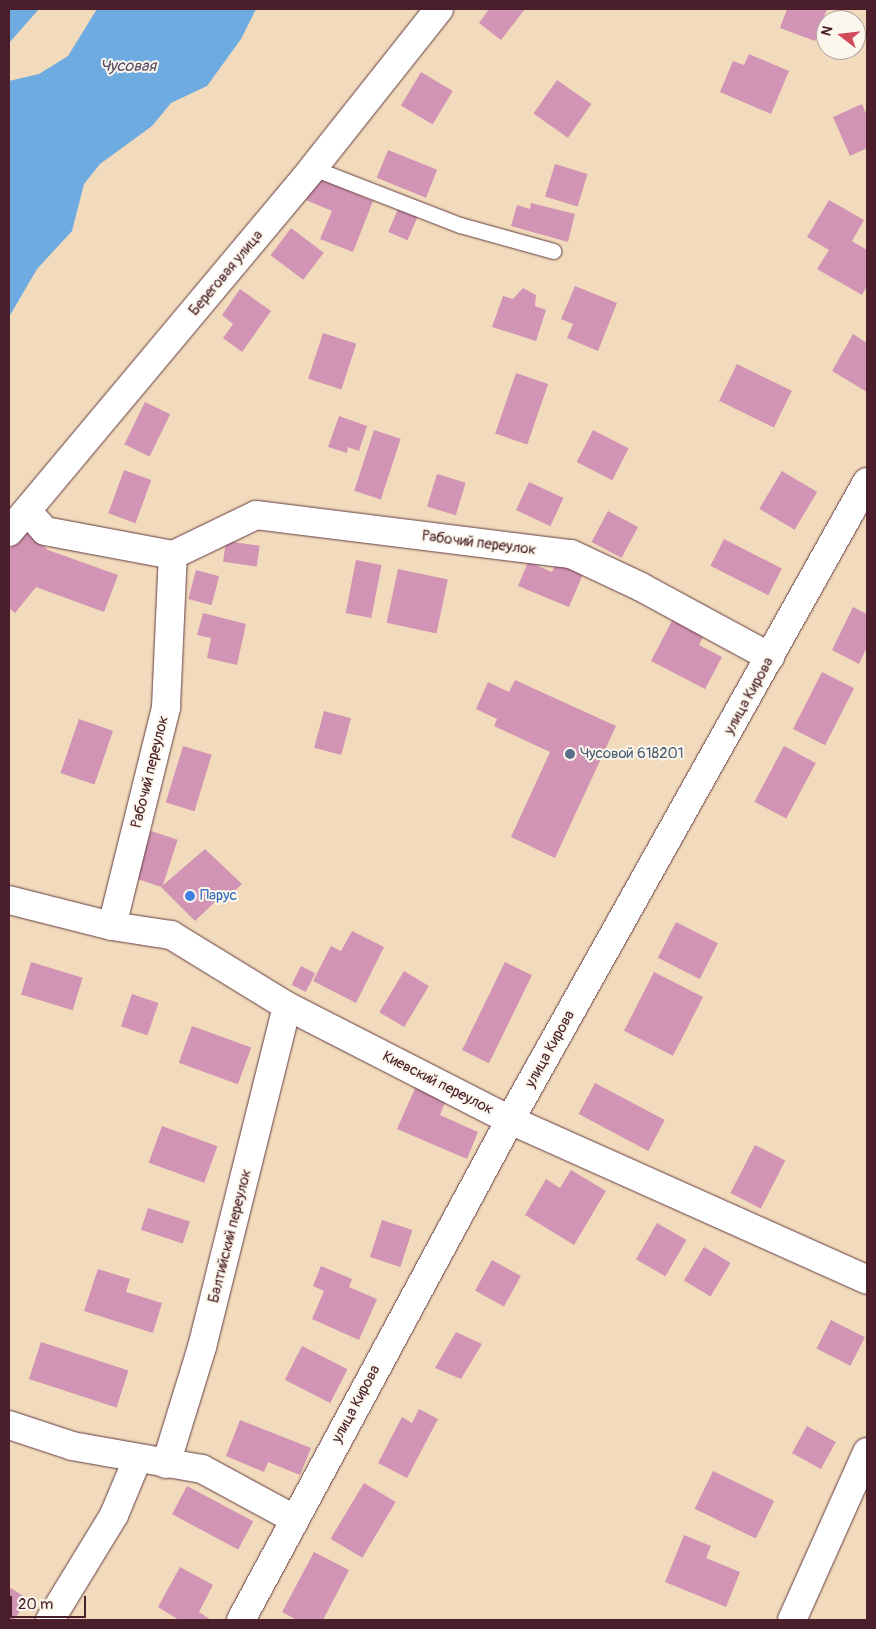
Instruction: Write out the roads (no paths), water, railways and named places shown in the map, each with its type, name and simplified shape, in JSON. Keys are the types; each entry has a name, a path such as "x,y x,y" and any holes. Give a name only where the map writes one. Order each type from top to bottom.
{"street":[{"name":"Береговая улица","path":"9,532 28,512 313,168 439,9"},
{"name":"улица Кирова","path":"241,1620 510,1120 867,482"},
{"path":"28,512 45,532 173,555"},
{"name":"Рабочий переулок","path":"112,926 166,707 173,555 256,514 571,554 641,586 770,658"},
{"name":"Киевский переулок","path":"9,900 112,926 171,935 287,1006 510,1120 867,1280"},
{"name":"Балтийский переулок","path":"166,1464 202,1347 287,1006"},
{"path":"9,1425 137,1460 202,1469 294,1519"},
{"path":"792,1620 867,1452"},
{"path":"50,1620 114,1515 137,1460"}],"lane":[{"path":"313,168 460,225 553,251"}],"water":[{"path":"9,9 39,9 9,43"},
{"name":"Чусовая","path":"97,9 256,9 241,39 207,86 171,103 152,126 100,164 84,184 72,231 37,269 9,317 9,81 39,74 68,56"}],"place":[{"name":"Чусовой 618201","path":"570,754"},
{"name":"Парус","path":"190,896"}]}
